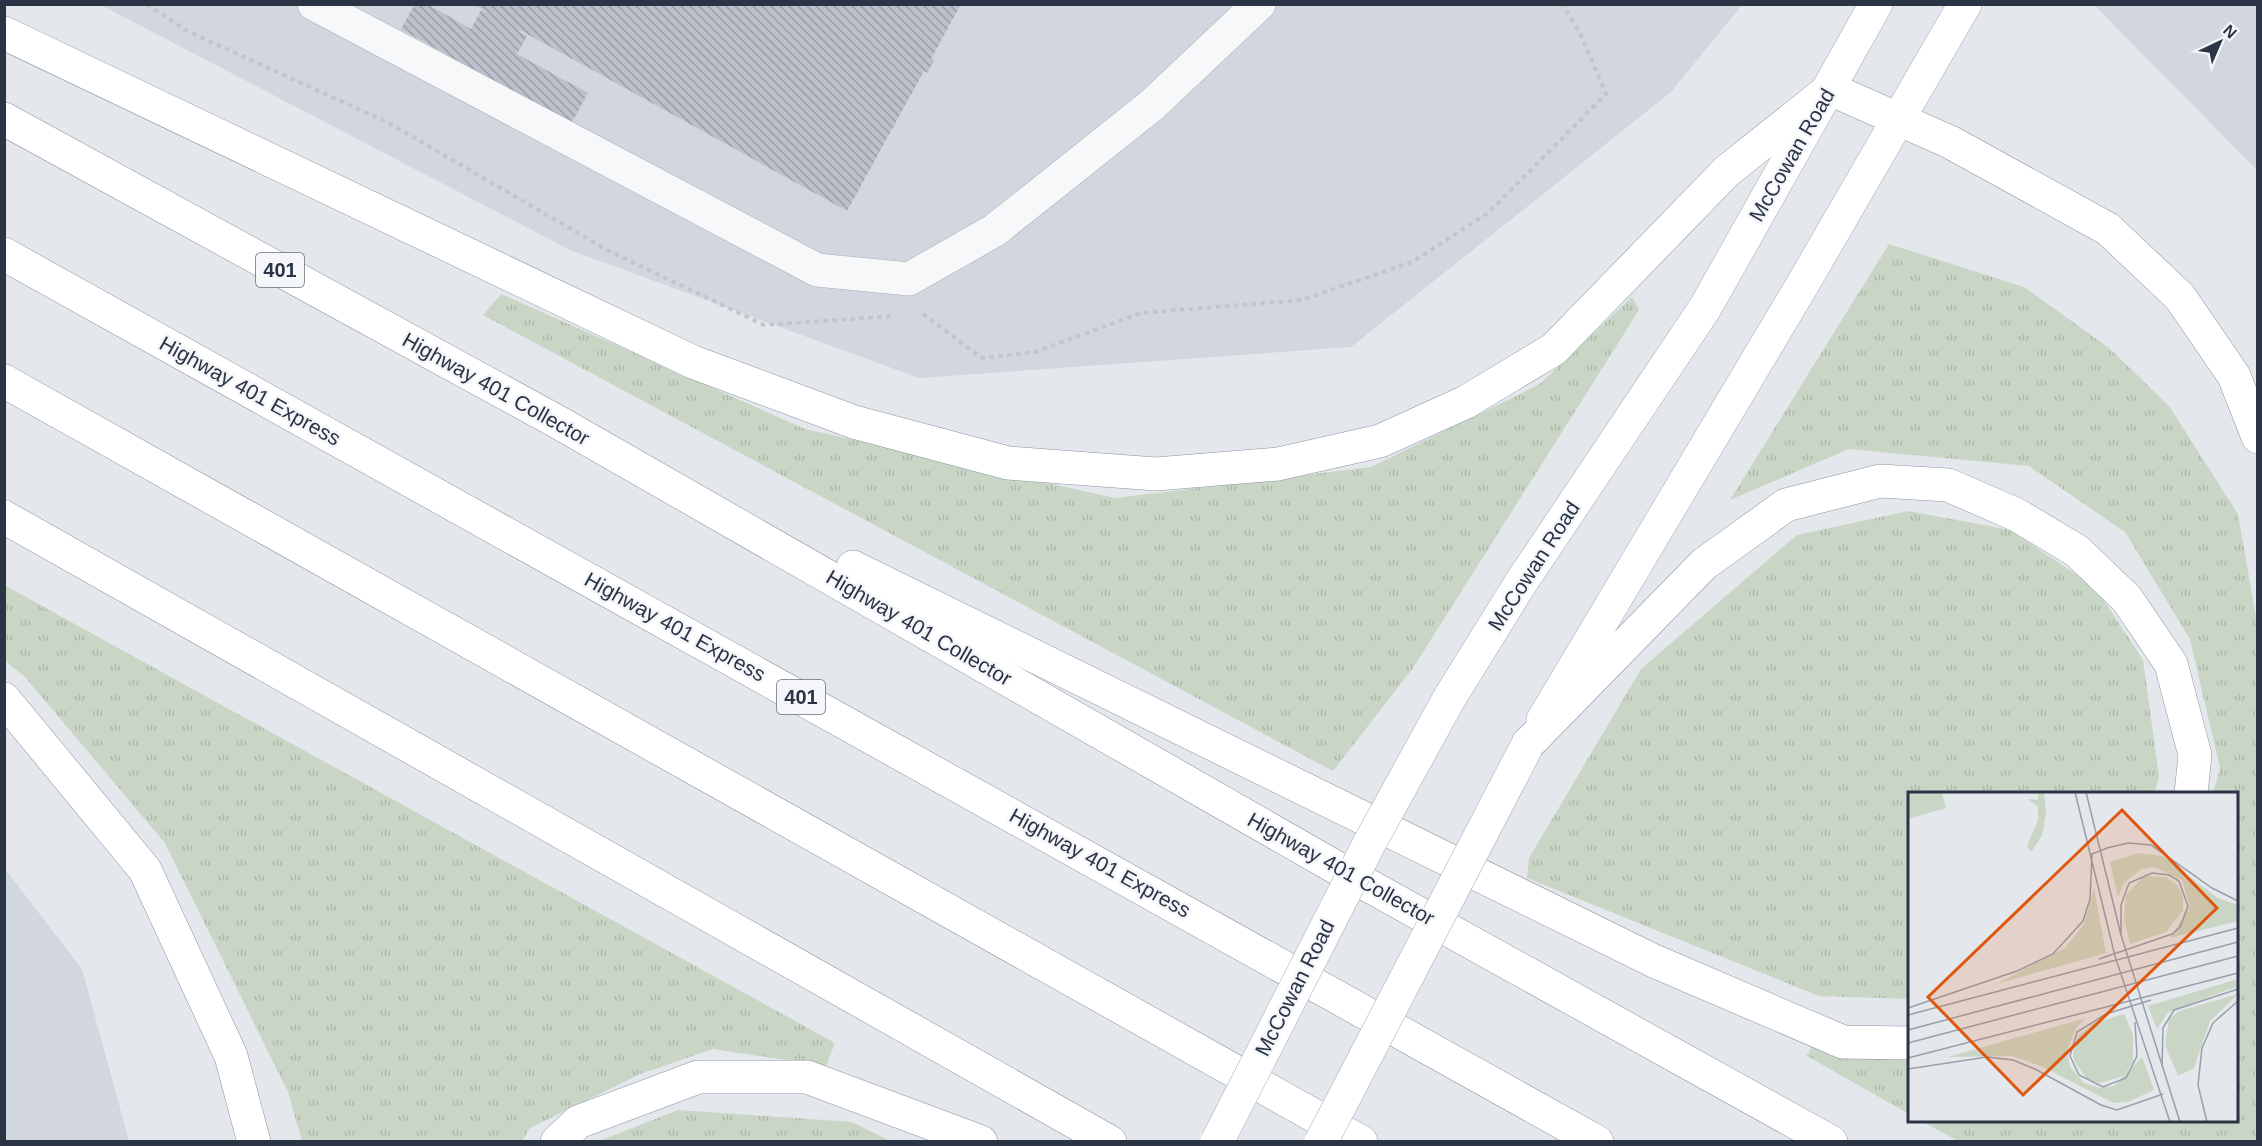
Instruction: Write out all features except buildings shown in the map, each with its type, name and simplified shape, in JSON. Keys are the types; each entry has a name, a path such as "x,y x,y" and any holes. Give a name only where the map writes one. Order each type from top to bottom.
{"main road":[{"name":"McCowan Road","path":"1216,1142 1369,844 1450,697 1522,581 1705,308 1876,4"},
{"path":"1321,1142 1528,744 1804,282 1965,4"},
{"path":"4,33 693,362 854,422 1008,463 1156,474 1278,464 1380,441 1466,402 1554,349 1727,171 1830,89 1950,142 2108,230 2180,297 2234,376 2258,437"},
{"name":"Highway 401 Collector","path":"4,119 556,421 1337,868 1831,1142"},
{"name":"Highway 401 Express","path":"4,254 1597,1142"},
{"path":"4,381 1360,1142"},
{"path":"556,421 1654,962 1843,1042 1908,1043"},
{"path":"1528,744 1704,564 1786,505 1880,481 1948,485 2017,515 2077,551 2127,600 2171,664 2195,755 2191,792"},
{"path":"4,517 1110,1142"},
{"path":"4,699 146,870 231,1056 254,1142"},
{"path":"557,1142 578,1122 698,1077 807,1077 981,1142"}],"lane":[{"path":"314,4 817,270 909,279 995,230 1152,105 1259,4"}],"path":[{"path":"147,4 187,32 389,123 607,250 764,325 902,315"},
{"path":"914,315 925,314 982,358 1035,352 1141,313 1302,300 1412,262 1488,213 1606,94 1580,33 1562,4"}],"shaded area":[{"path":"101,5 1742,5 1671,92 1351,347 919,378 570,250"},
{"path":"2094,5 2257,5 2257,170"},
{"path":"5,869 82,969 129,1141 5,1141"}],"green space":[{"path":"1889,244 2024,287 2109,348 2169,406 2238,514 2258,629 2257,1141 1958,1141 1923,1122 2238,1122 2238,792 2213,792 2220,768 2190,639 2125,532 2029,466 1849,449 1730,500"},
{"path":"501,294 805,429 1115,498 1371,467 1540,384 1632,297 1639,310 1413,668 1333,771 483,315"},
{"path":"1908,511 2010,530 2095,587 2143,660 2159,777 2154,792 1908,792 1908,999 1819,996 1527,878 1529,858 1641,669 1797,535"},
{"path":"4,585 835,1043 826,1066 713,1049 640,1074 530,1128 522,1141 302,1141 288,1092 165,843 25,677 5,661"},
{"path":"1815,1040 1908,1054 1908,1113 1807,1056"},
{"path":"678,1110 852,1122 890,1141 599,1141"}]}
